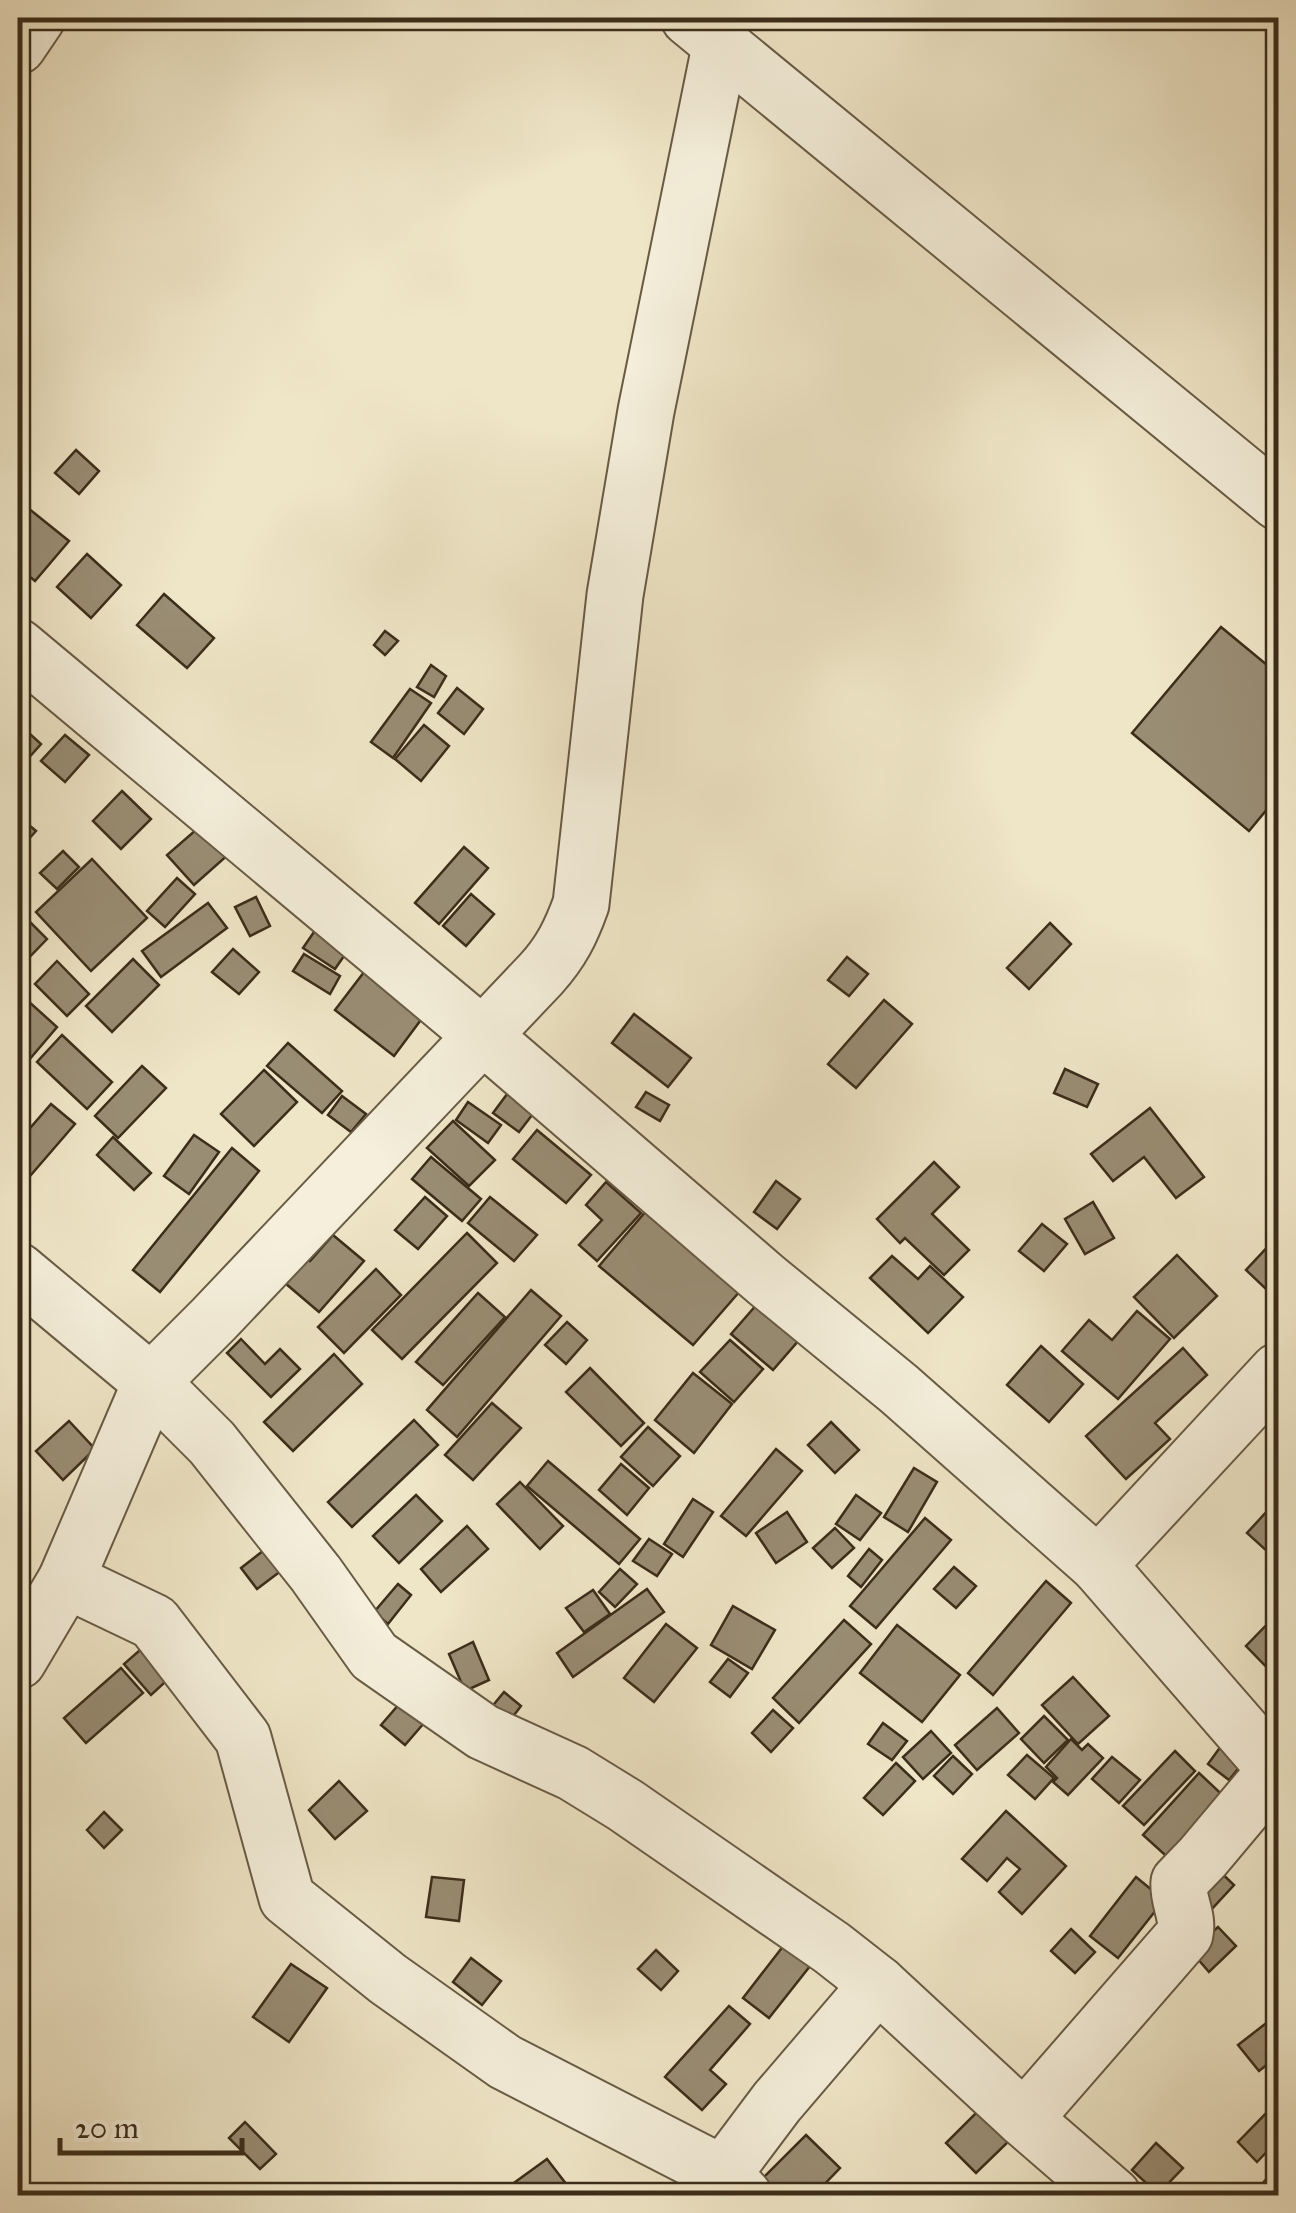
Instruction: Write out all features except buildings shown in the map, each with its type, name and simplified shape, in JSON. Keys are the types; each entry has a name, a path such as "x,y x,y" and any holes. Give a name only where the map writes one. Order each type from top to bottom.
{"street":[{"path":"18,46 38,18"},
{"path":"705,30 1278,502"},
{"path":"18,1661 66,1580 151,1382 483,1036 561,952 571,932 581,904 616,594 705,30"},
{"path":"18,646 483,1036 1098,1564 1277,1771 1179,1882 1187,1922 1185,1934 1024,2119"},
{"path":"18,1270 151,1382 212,1443 316,1574 374,1656 483,1732 574,1774 626,1806 832,1948 878,1984 1113,2196"},
{"path":"1098,1564 1278,1371"},
{"path":"66,1580 154,1622 243,1738 287,1898 388,1979 505,2062 734,2185 777,2102 878,1984"}]}
